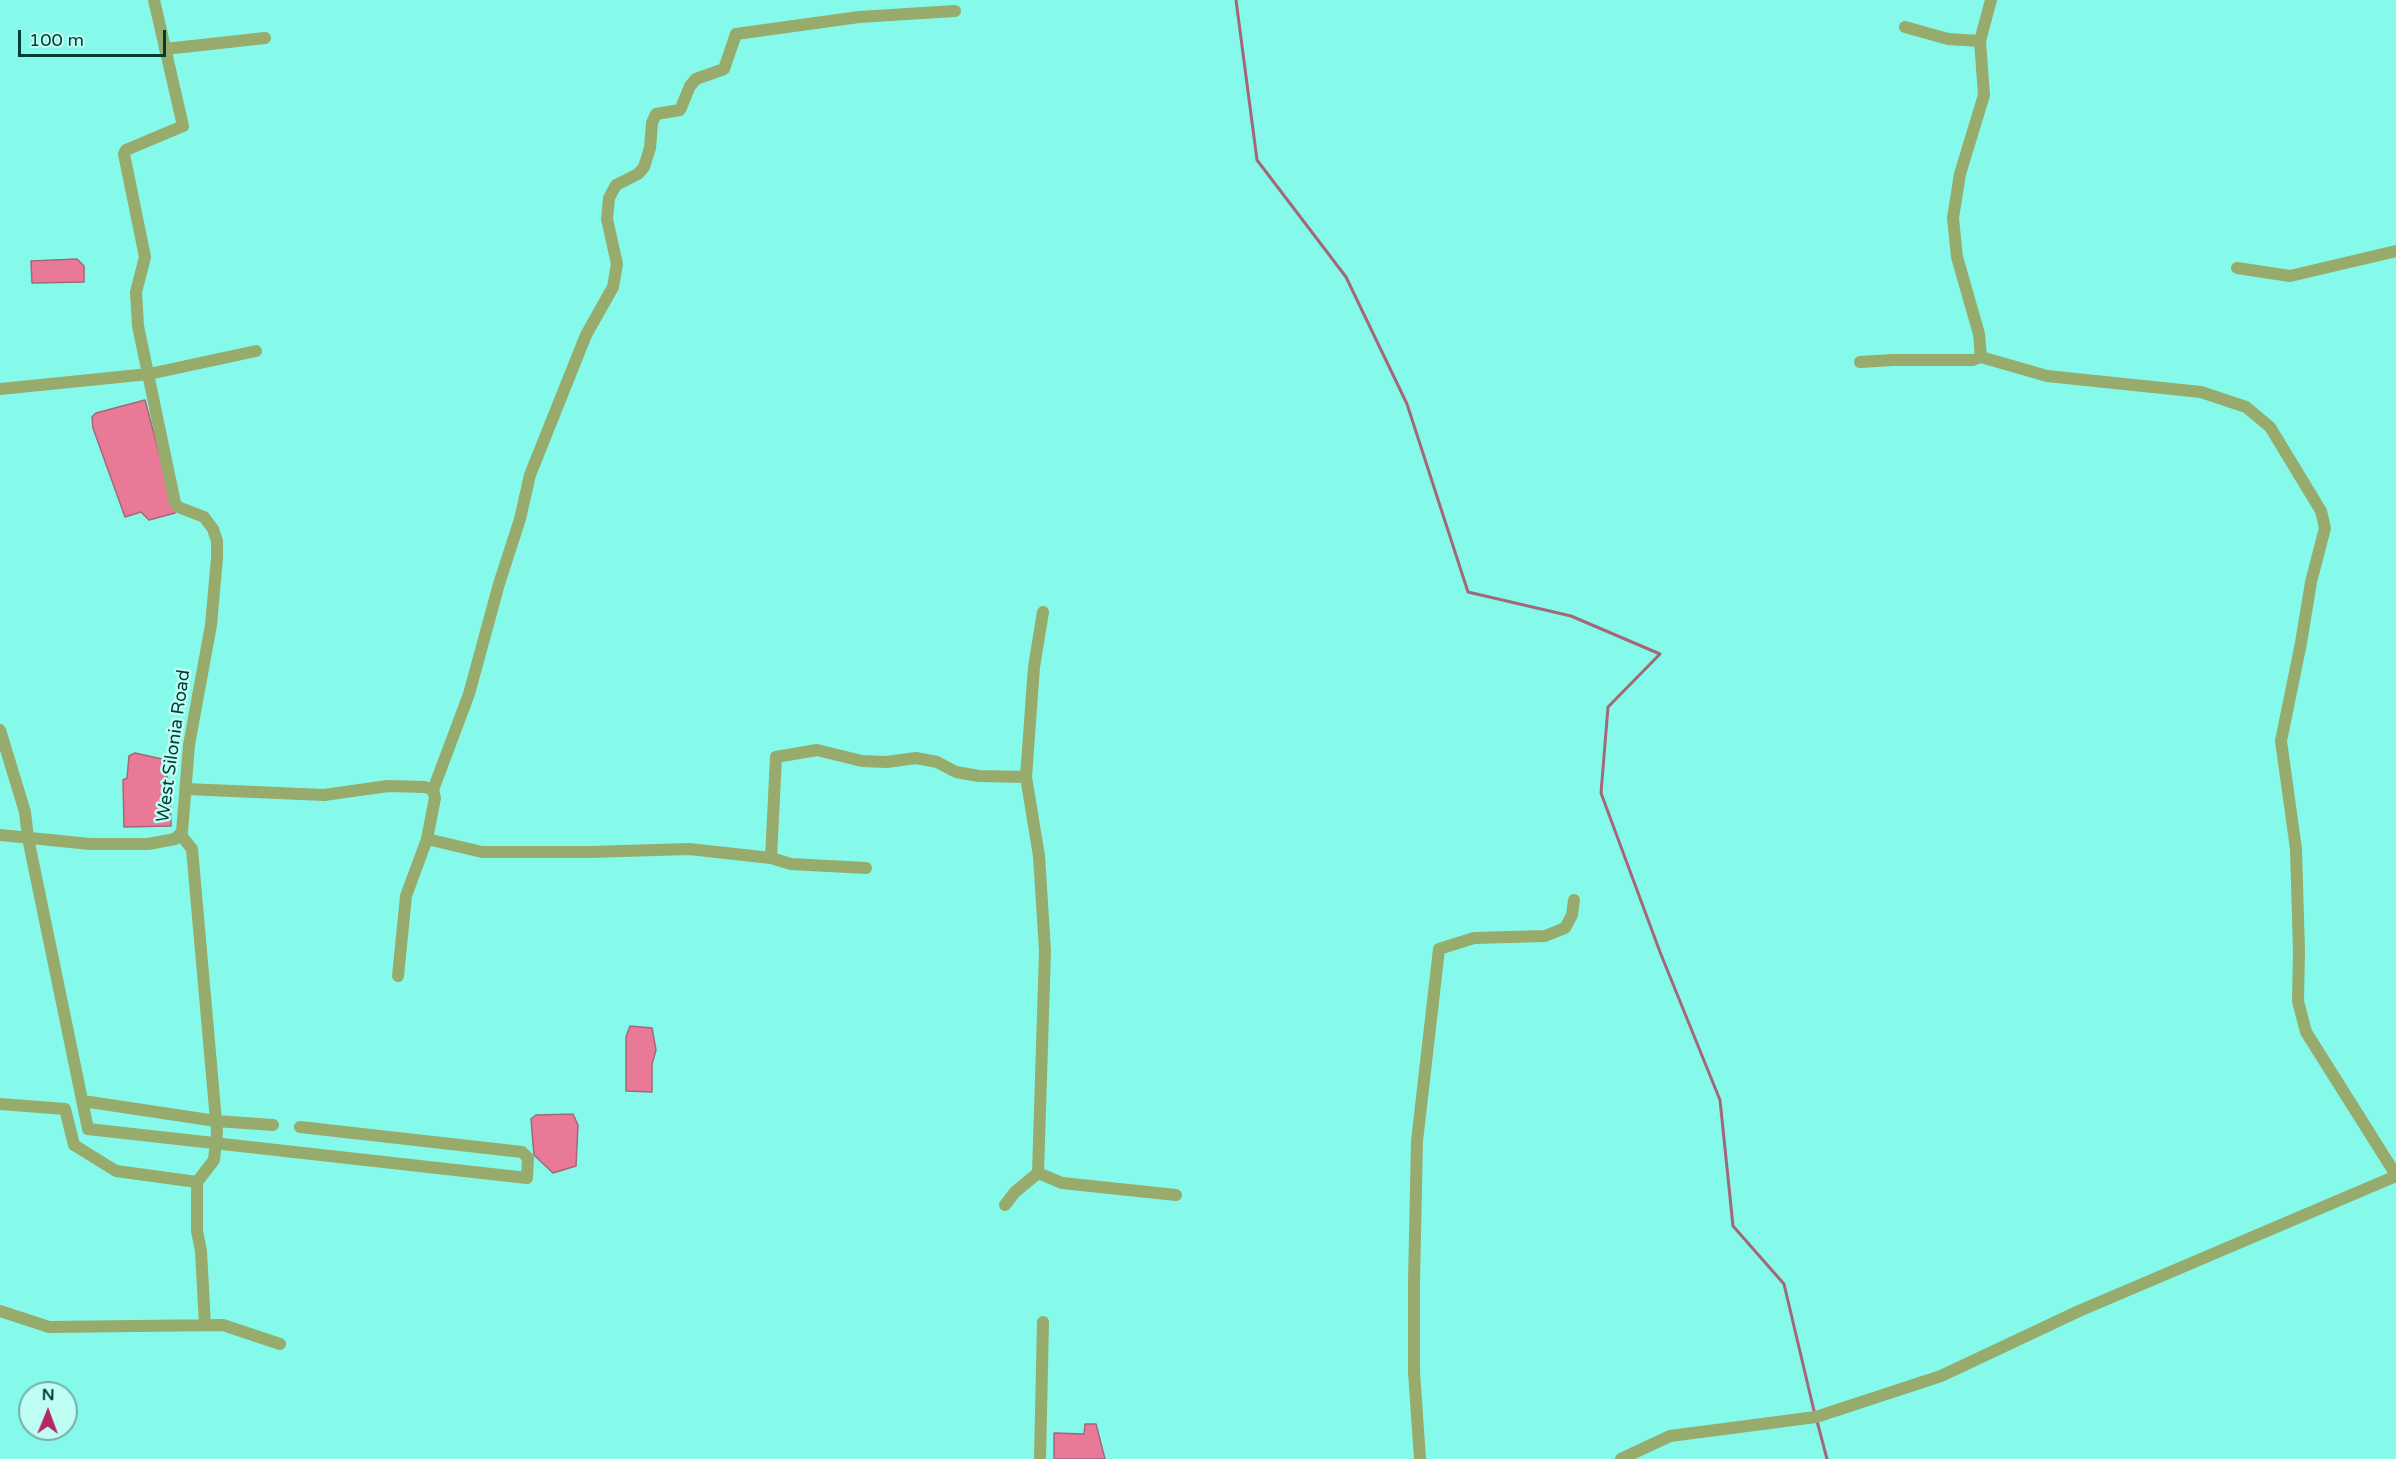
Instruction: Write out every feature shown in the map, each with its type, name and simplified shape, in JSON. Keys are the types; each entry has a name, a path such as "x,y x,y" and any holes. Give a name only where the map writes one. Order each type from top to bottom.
{"street":[{"path":"149,374 138,326 136,292 144,257 123,154 126,150 183,126 154,0"},
{"path":"1981,357 1979,334 1958,257 1953,218 1960,174 1984,95 1980,41 1991,0"},
{"path":"399,976 406,896 427,839 435,798 433,790 469,694 499,584 520,519 530,475 586,335 613,287 617,264 607,219 609,198 616,185 638,174 644,167 650,148 652,123 656,114 680,110 690,86 696,79 724,69 736,34 859,17 955,11"},
{"path":"1905,27 1948,39 1980,41"},
{"path":"165,49 265,38"},
{"path":"2237,268 2290,276 2396,251"},
{"path":"0,389 149,374 256,351"},
{"path":"1621,1459 1670,1436 1816,1417 1941,1376 2079,1311 2396,1175 2306,1032 2298,1001 2296,849 2281,741 2311,582 2325,528 2321,511 2270,427 2246,406 2201,392 2048,376 1981,357 1973,360 1860,362"},
{"name":"West Silonia Road","path":"0,835 90,844 148,844 175,839 180,834 189,745 211,625 217,550 213,529 204,517 178,507 175,503 149,374"},
{"path":"1005,1205 1015,1192 1038,1173 1045,951 1039,856 1026,777 1034,667 1043,612"},
{"path":"0,730 25,813 88,1129 527,1178 528,1158 522,1152 300,1127"},
{"path":"771,858 776,757 817,750 862,761 887,762 916,758 938,762 956,772 979,776 1026,777"},
{"path":"186,789 324,795 388,786 425,787 433,790"},
{"path":"180,834 192,849 216,1120 214,1160 197,1182 197,1231 201,1251 204,1325"},
{"path":"427,839 482,852 689,849 771,858 791,864 866,868"},
{"path":"1420,1459 1414,1372 1413,1282 1417,1141 1439,949 1474,938 1545,936 1565,928 1572,915 1574,900"},
{"path":"83,1101 216,1120 273,1125"},
{"path":"0,1104 65,1109 74,1144 116,1171 197,1182"},
{"path":"1038,1173 1062,1183 1176,1195"},
{"path":"0,1311 49,1327 223,1325 280,1344"},
{"path":"1040,1459 1042,1322"}],"shaded area":[{"path":"77,259 84,266 84,282 32,283 31,261"},
{"path":"145,400 175,513 149,520 141,512 125,517 93,428 92,417 96,413"},
{"path":"135,753 162,759 170,788 171,826 124,827 123,780 127,778 129,756"},
{"path":"630,1026 652,1028 656,1050 652,1064 652,1092 626,1091 626,1037"},
{"path":"573,1114 578,1125 576,1166 553,1173 534,1155 531,1119 536,1115"},
{"path":"1085,1424 1096,1424 1105,1459 1054,1459 1054,1433 1084,1434"}],"waterway":[{"path":"1236,0 1257,160 1346,277 1407,404 1468,592 1571,616 1660,654 1608,707 1601,793 1660,952 1720,1100 1733,1226 1784,1284 1815,1415"},
{"path":"1817,1421 1827,1459"}]}
